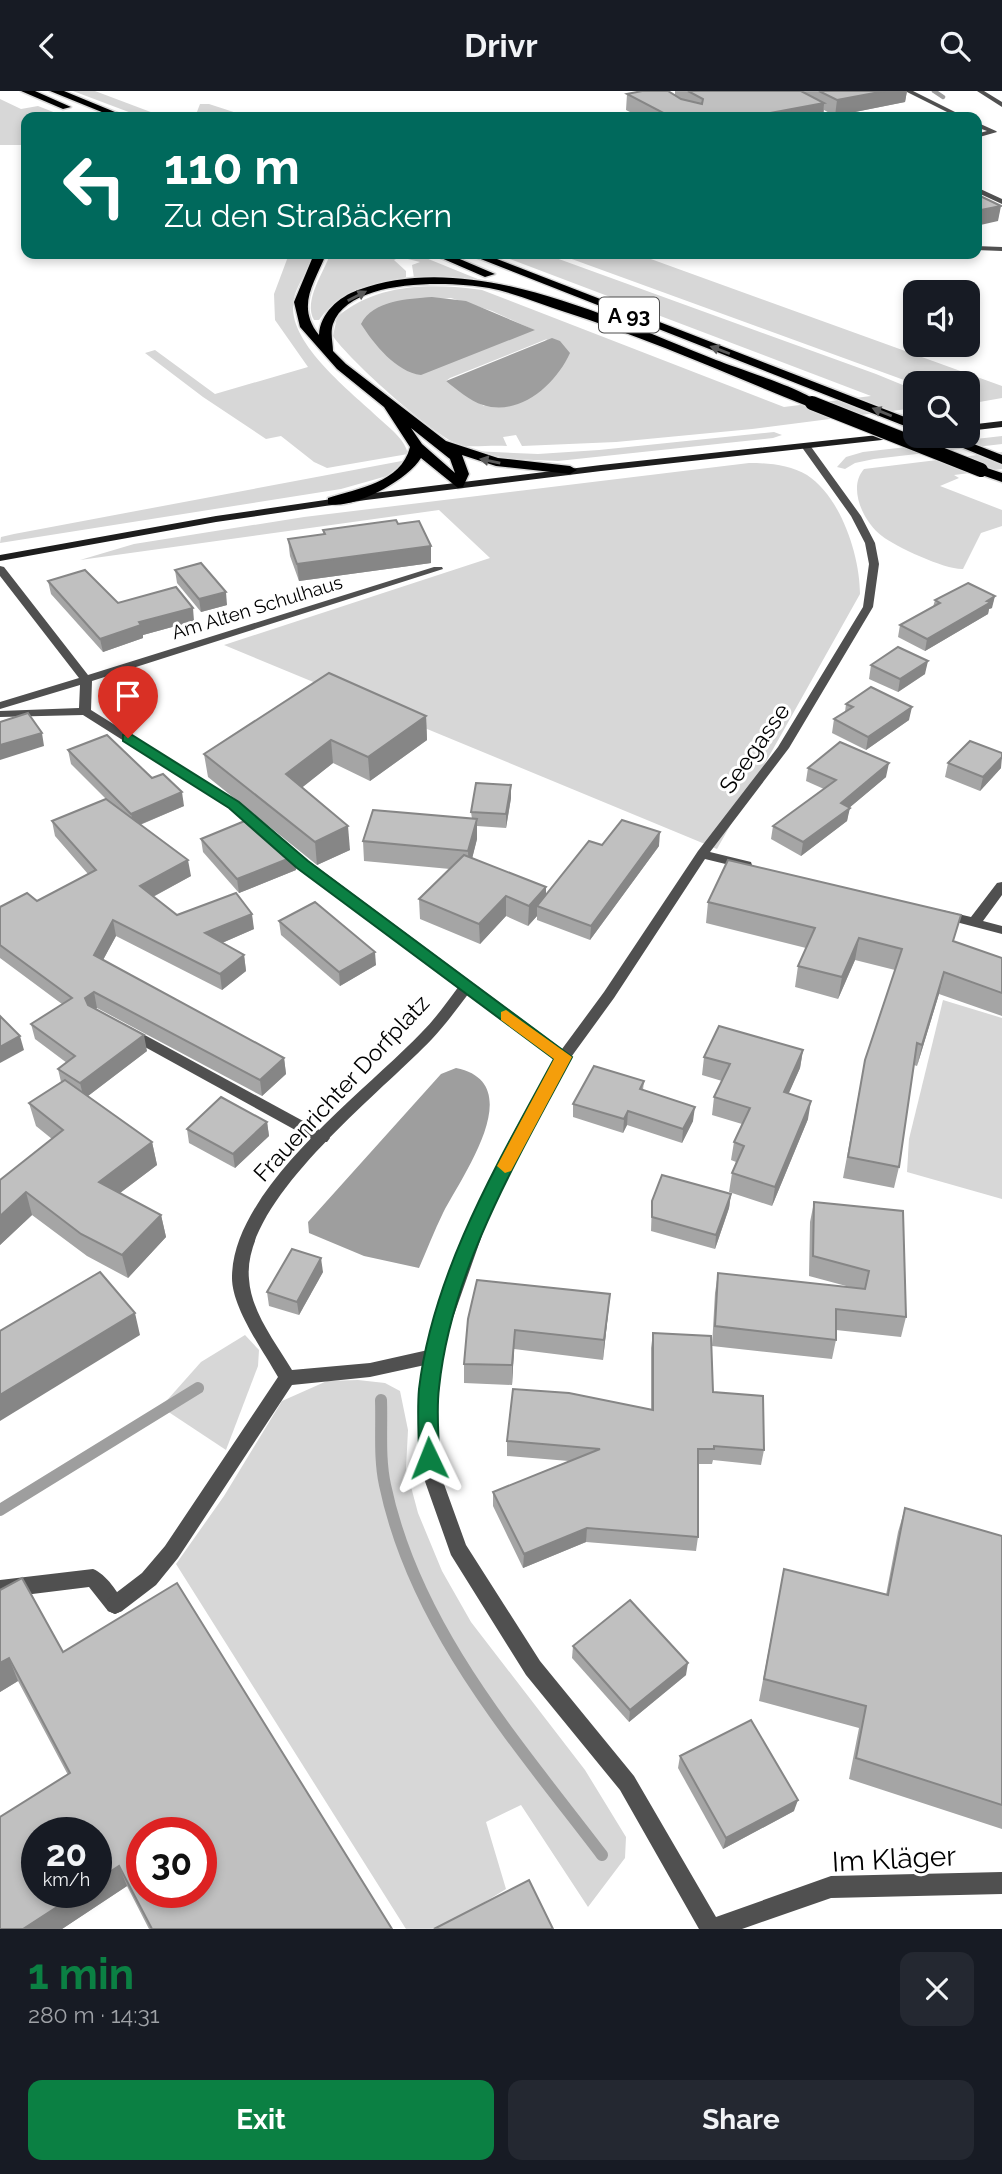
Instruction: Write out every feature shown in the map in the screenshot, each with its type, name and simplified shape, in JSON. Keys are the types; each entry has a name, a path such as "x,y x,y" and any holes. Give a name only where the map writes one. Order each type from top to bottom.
{"highway":[{"path":"26,91 79,112"},
{"path":"55,91 109,112"},
{"path":"318,259 303,293 300,311 311,336 390,406 439,441 460,452 486,460 570,470"},
{"name":"A 93","path":"450,259 1002,478"},
{"name":"A 93","path":"487,259 903,421"},
{"path":"327,349 327,321 349,300 368,291 424,280 489,285 605,321"},
{"path":"390,406 418,447 458,484"},
{"path":"439,441 461,466 458,484"},
{"path":"332,501 406,472 417,460 418,447"},
{"path":"972,448 1002,460"}],"main road":[{"path":"980,426 1002,423"},
{"path":"0,558 332,501 570,470 903,435"}],"street":[{"path":"776,91 820,112"},
{"path":"908,91 952,112"},
{"path":"979,91 1002,105"},
{"path":"982,127 994,132 982,135"},
{"path":"982,192 1002,202"},
{"path":"982,249 1002,249"},
{"name":"Seegasse","path":"564,1057 609,995 702,854 783,748 868,607 873,564 870,543 856,516 806,446"},
{"path":"0,569 86,679 85,711"},
{"name":"Am Alten Schulhaus","path":"0,706 438,569"},
{"path":"0,714 85,711 234,805 302,864 564,1057 519,1137 478,1224 447,1310 429,1389 426,1444 430,1472 458,1549 533,1668 627,1783 711,1929"},
{"path":"702,854 765,870"},
{"path":"975,922 1002,886"},
{"path":"923,909 1002,930"},
{"name":"Frauenrichter Dorfplatz","path":"287,1378 246,1299 240,1280 239,1256 247,1234 269,1199 323,1138 428,1034 466,987"},
{"path":"121,1027 323,1138"},
{"path":"0,1589 93,1578 115,1605 152,1576 198,1513 230,1459 287,1378 370,1370 435,1356"},
{"name":"Im Kläger","path":"711,1929 831,1887 1002,1883"}],"shaded area":[{"path":"73,91 95,91 151,112 129,112"},
{"path":"0,99 21,109 38,106 53,112 21,112 21,145 0,145"},
{"path":"200,104 209,104 234,112 197,112"},
{"path":"287,259 311,259 293,301 296,324 314,355 342,385 398,436 408,454 327,468 314,462 281,436 266,439 203,397 145,353 155,350 215,394 308,367 275,320 274,294"},
{"path":"328,259 396,259 394,260 406,271 406,277 395,283 340,299 319,320 314,320 311,312 316,287"},
{"path":"408,259 428,259 485,282 439,277 414,278 412,265 420,262"},
{"path":"510,259 559,259 903,385 903,410 752,429 616,442 522,446 516,435 503,437 507,446 464,446 452,442 416,416 356,362 333,336 337,317 370,297 406,288 444,286 482,290 784,407 871,396","holes":["451,298 492,311 534,330 391,303","547,339 484,406 446,381 450,378"]},
{"path":"572,259 651,259 903,350 903,357 922,357 961,371 903,371 903,380"},
{"path":"432,297 466,301 535,330 421,375 412,373 386,356 361,324 382,305"},
{"path":"552,338 560,341 570,353 556,376 523,402 497,407 483,405 468,398 446,381"},
{"path":"980,378 1002,386 1002,398 980,402"},
{"path":"774,432 782,435 558,461 510,459 472,451 538,454"},
{"path":"1002,436 1002,444 980,447 980,439"},
{"path":"903,447 968,448 874,459 855,463 845,469 837,467 846,457 863,452"},
{"path":"1002,452 1002,469 954,475 959,478 940,486 1002,510 1002,526 981,533 963,569 934,562 889,541 869,523 860,505 857,486 864,469"},
{"path":"407,460 387,476 341,489 0,543 1,537 14,534"},
{"path":"749,463 793,469 807,475 819,485 839,512 846,529 856,562 860,594 717,849 224,645 490,558 439,510 80,560 134,544 304,517"},
{"path":"943,1000 1002,1018 1002,1199 907,1172 909,1139"},
{"path":"456,1068 477,1077 488,1092 489,1111 475,1155 443,1213 419,1268 364,1256 309,1233 308,1222 441,1074"},
{"path":"245,1335 259,1350 258,1366 226,1450 161,1407 201,1362"},
{"path":"327,1381 385,1383 400,1391 408,1430 406,1468 418,1513 442,1571 471,1622 585,1770 626,1837 625,1858 588,1907 521,1805 486,1822 506,1889 441,1929 406,1929 176,1564 224,1496 282,1401"}],"building":[{"path":"668,91 681,99 702,104 703,99 688,91 801,91 824,103 775,112 661,112 627,94"},
{"path":"819,91 885,91 837,100"},
{"path":"982,197 1001,206 982,210"},
{"path":"396,520 398,524 419,521 431,546 297,564 288,539 325,534 323,530"},
{"path":"201,563 226,592 199,599 175,570"},
{"path":"85,570 118,603 176,587 193,608 139,622 141,625 100,639 48,581"},
{"path":"968,583 995,596 987,601 991,602 927,639 900,625 940,603 935,600"},
{"path":"898,647 928,661 900,679 871,665"},
{"path":"329,673 426,716 368,757 331,740 286,774 348,826 315,842 204,754"},
{"path":"871,687 912,707 868,737 834,719 853,707 846,704"},
{"path":"28,713 42,733 0,745 0,722"},
{"path":"107,735 152,778 163,774 182,792 131,814 68,750"},
{"path":"970,741 1002,753 1002,757 983,777 948,763"},
{"path":"840,742 889,763 841,803 850,808 803,842 773,826 836,780 808,768"},
{"path":"476,783 511,785 506,814 471,812"},
{"path":"106,799 188,860 140,886 177,915 236,893 252,914 205,933 244,955 220,974 113,920 94,955 284,1058 260,1080 94,992 85,998 88,1005 144,1035 80,1083 58,1069 75,1056 31,1024 72,998 0,945 0,907 27,893 37,901 96,870 52,821"},
{"path":"373,810 477,819 468,851 363,841"},
{"path":"252,818 295,856 237,879 201,839"},
{"path":"622,820 660,832 591,926 537,906 589,841 602,845"},
{"path":"464,855 546,887 529,906 506,896 479,924 419,899"},
{"path":"728,860 961,915 953,941 1002,958 1002,993 944,972 922,1045 917,1043 899,1167 848,1157 865,1060 902,949 859,938 842,977 798,966 815,928 708,902"},
{"path":"315,902 375,952 339,972 279,921"},
{"path":"0,1016 20,1036 0,1047"},
{"path":"719,1026 803,1050 784,1092 811,1101 775,1187 732,1173 744,1146 734,1142 750,1108 714,1097 730,1064 704,1057"},
{"path":"594,1066 644,1081 640,1089 695,1107 683,1129 628,1111 624,1119 573,1104"},
{"path":"65,1080 152,1142 99,1182 161,1215 122,1255 81,1234 26,1192 0,1216 0,1180 63,1130 29,1103"},
{"path":"221,1097 267,1122 233,1154 187,1129"},
{"path":"662,1175 731,1194 716,1235 652,1217 652,1201"},
{"path":"814,1202 903,1211 906,1317 836,1309 836,1340 715,1326 718,1273 865,1289 869,1271 813,1256"},
{"path":"292,1249 321,1258 297,1302 267,1292"},
{"path":"100,1272 135,1313 0,1395 0,1331"},
{"path":"477,1280 610,1294 604,1340 515,1330 512,1365 464,1364 468,1319"},
{"path":"653,1333 711,1336 713,1392 763,1396 764,1450 714,1446 714,1449 698,1449 698,1537 587,1528 524,1554 493,1492 600,1449 507,1441 513,1389 569,1393 653,1410"},
{"path":"905,1508 1002,1536 1002,1805 856,1758 866,1706 764,1679 784,1569 888,1595"},
{"path":"22,1578 63,1652 177,1583 392,1929 152,1929 141,1908 217,1908 217,1817 126,1817 126,1879 119,1866 112,1871 112,1817 21,1817 21,1908 55,1908 23,1929 0,1929 0,1817 70,1773 9,1658 0,1663 0,1590"},
{"path":"630,1600 688,1663 630,1710 573,1646"},
{"path":"751,1720 798,1800 726,1838 680,1756"},
{"path":"529,1880 553,1929 434,1929"}],"waterway":[{"path":"934,91 943,97"},
{"path":"0,1510 198,1388"},
{"path":"381,1400 381,1454 385,1485 399,1537 419,1587 472,1681 602,1855"}],"slow traffic":[{"path":"505,1166 564,1057 506,1016"}],"route":[{"path":"128,738 234,805 302,864 564,1057 519,1137 478,1224 454,1287 440,1332 429,1389 426,1444 429,1458"}]}
